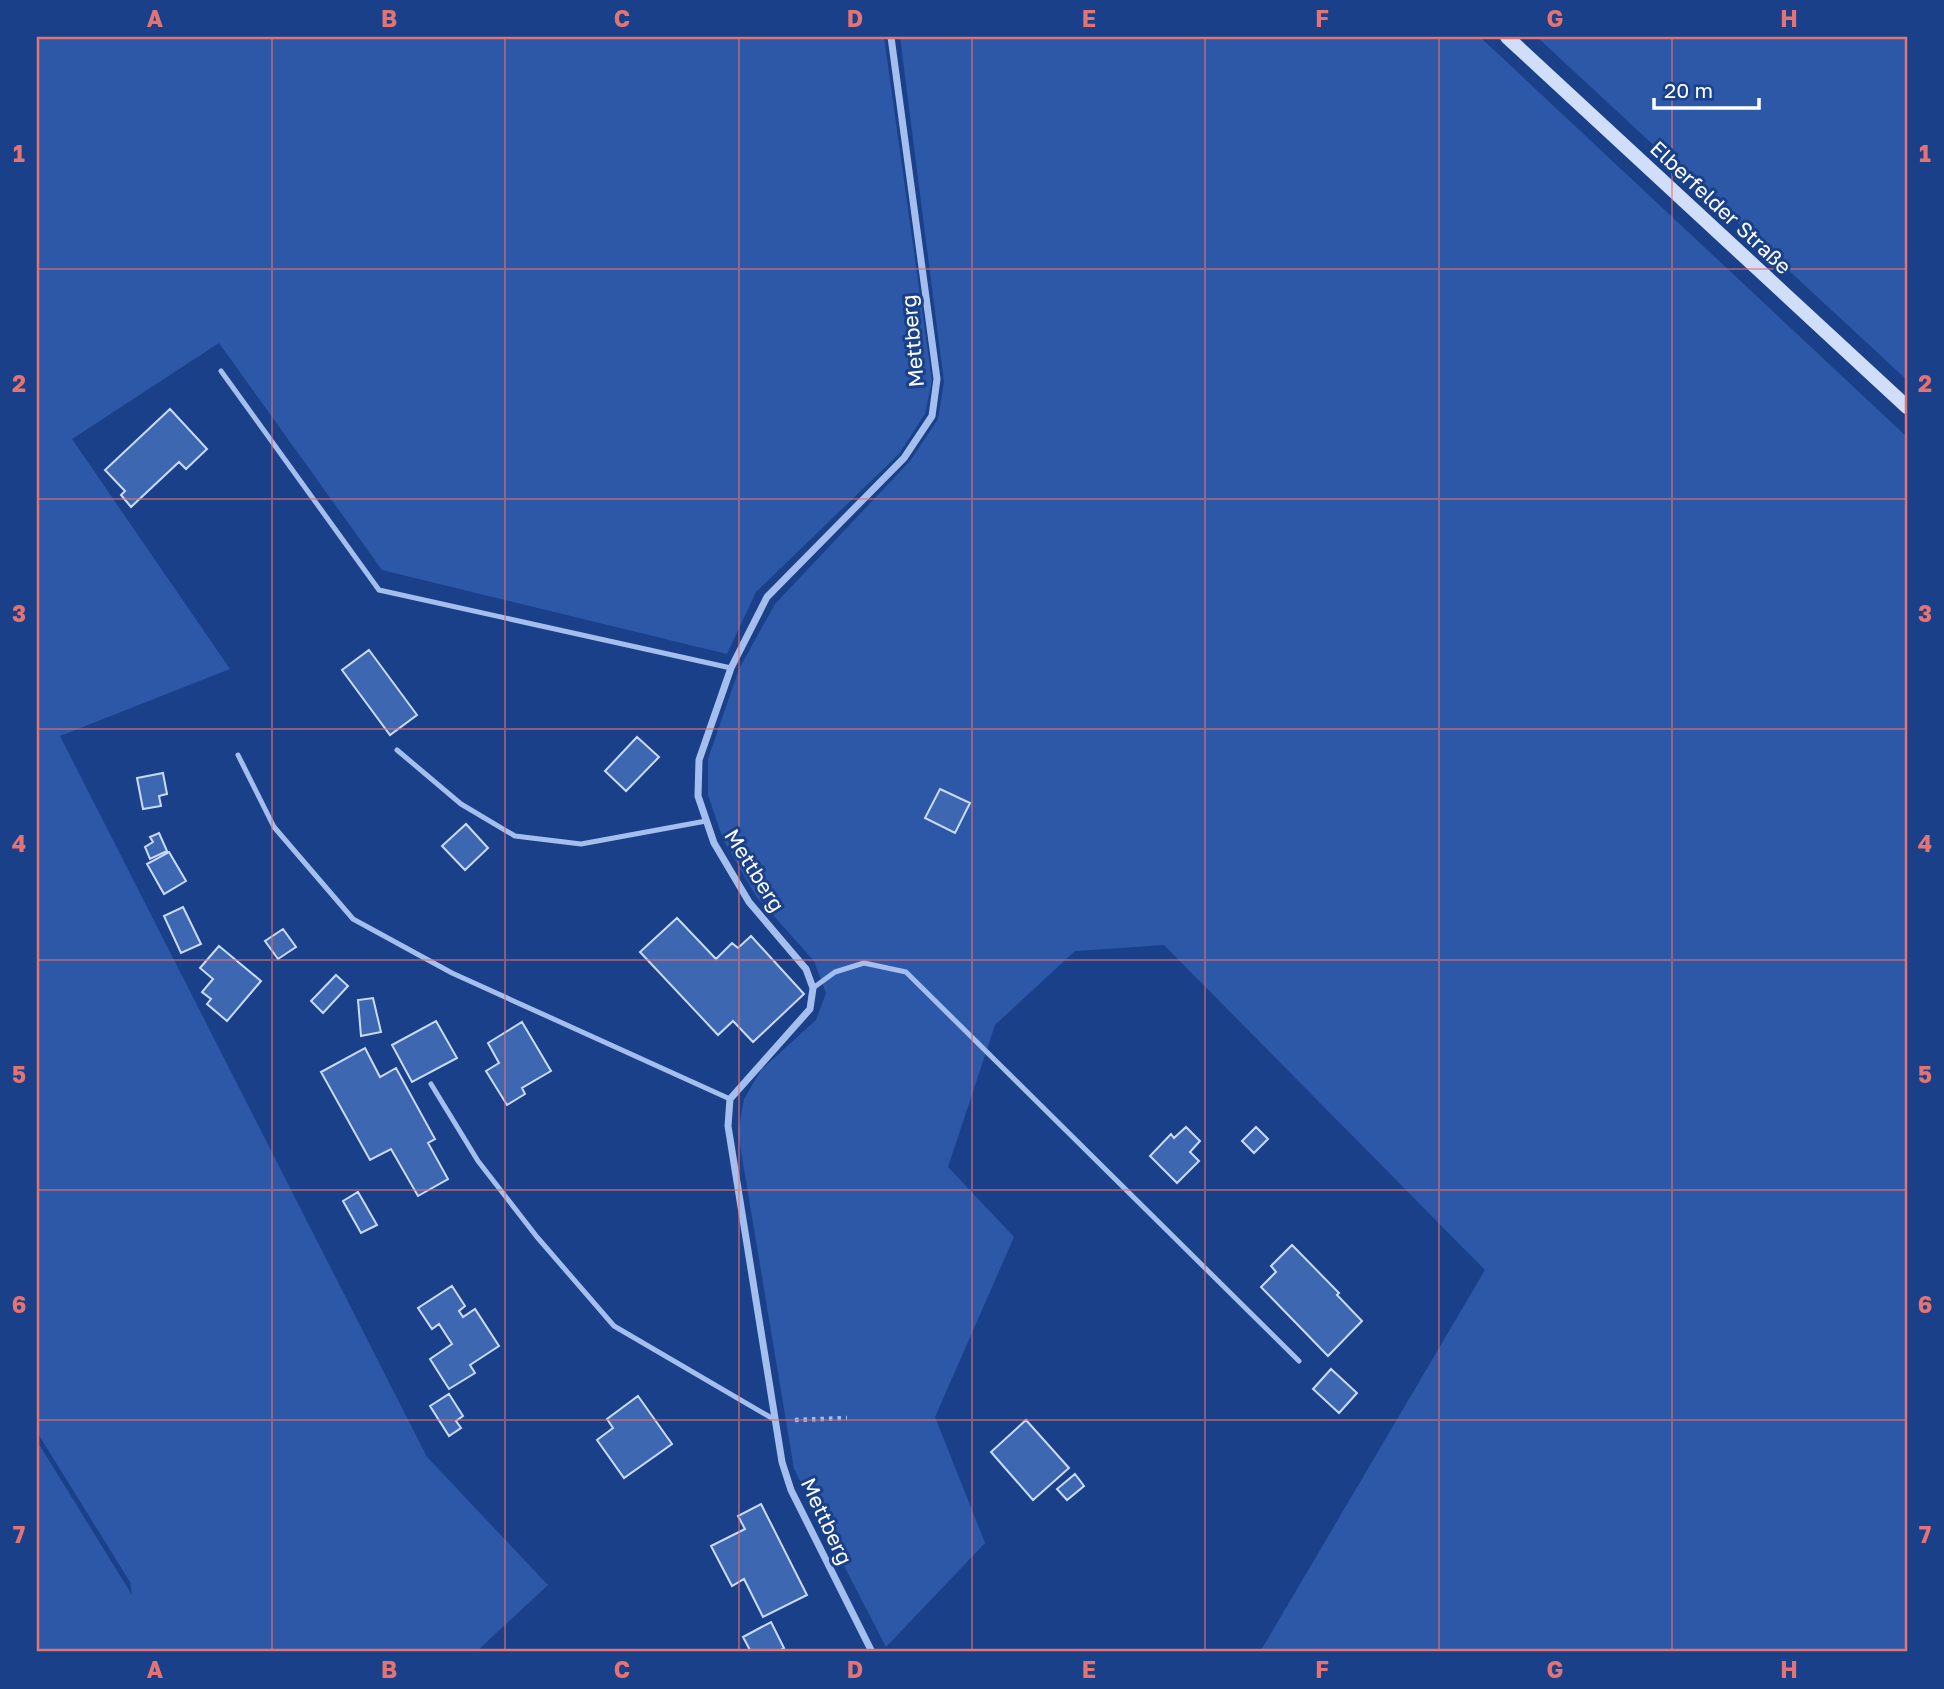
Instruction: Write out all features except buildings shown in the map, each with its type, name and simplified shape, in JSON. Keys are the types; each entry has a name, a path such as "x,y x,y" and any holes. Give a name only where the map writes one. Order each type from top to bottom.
{"main road":[{"name":"Elberfelder Straße","path":"1507,37 1907,407"}],"street":[{"name":"Mettberg","path":"813,988 806,969 749,902 714,843 698,796 699,760 731,668 767,597 904,458 932,416 937,379 891,37"},
{"path":"730,1099 810,1009 813,988"},
{"name":"Mettberg","path":"730,1099 728,1126 782,1462 791,1490 872,1652"}],"lane":[{"path":"221,371 379,590 731,668"},
{"path":"397,750 461,804 515,836 581,844 706,821"},
{"path":"238,755 274,827 354,919 452,973 730,1099"},
{"path":"813,988 835,972 864,963 906,971 1299,1361"},
{"path":"431,1084 478,1161 537,1237 614,1326 776,1421"}],"path":[{"path":"776,1421 847,1418"}],"shaded area":[{"path":"37,37 884,37 932,381 925,414 899,454 756,592 727,654 382,570 219,343 72,439 230,669 60,736 427,1457 548,1585 476,1652 37,1652 37,1441 132,1595 130,1582 37,1432"},
{"path":"900,37 1480,37 1907,437 1907,1652 1260,1652 1485,1270 1164,945 1075,951 995,1025 948,1167 1014,1237 935,1417 985,1543 886,1647 794,1469 738,1133 744,1099 761,1070 816,1020 826,993 814,961 756,896 723,839 708,795 708,759 739,669 775,604 910,461 938,419 944,382"},
{"path":"1537,37 1907,37 1907,380"}]}
